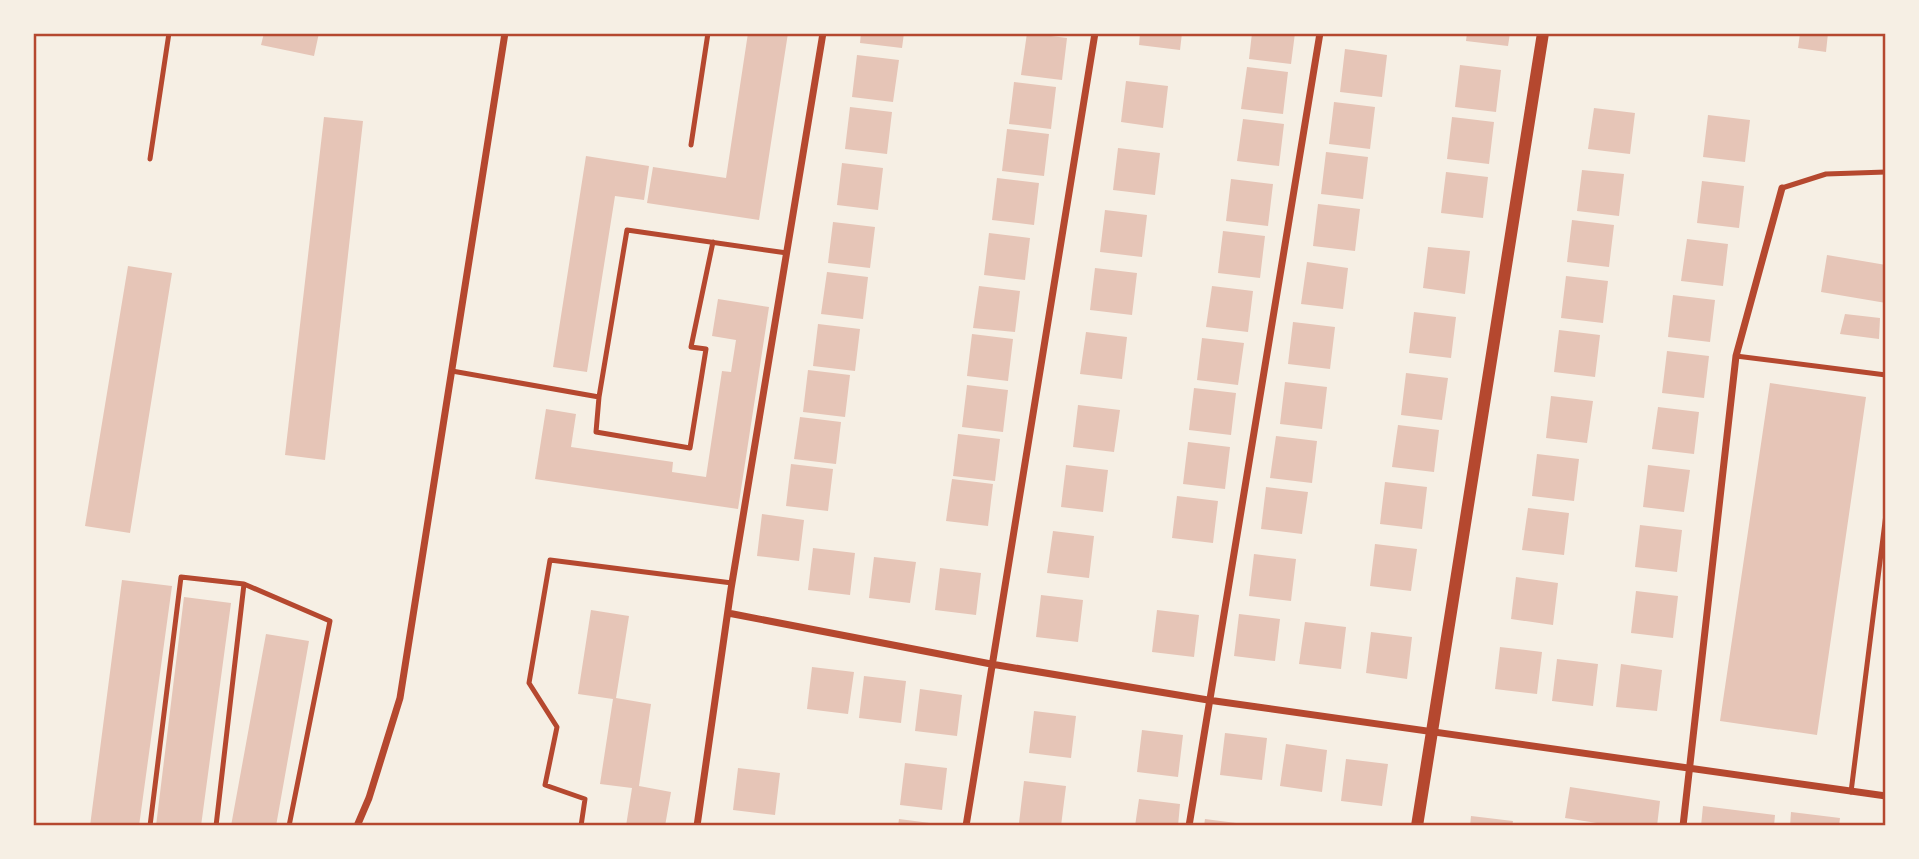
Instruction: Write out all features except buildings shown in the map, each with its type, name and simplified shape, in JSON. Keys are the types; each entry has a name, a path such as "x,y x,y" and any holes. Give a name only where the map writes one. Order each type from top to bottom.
{"street":[{"path":"357,826 369,798 400,698 505,33"},
{"path":"697,826 732,583 823,33"},
{"path":"966,826 1095,33"},
{"path":"1189,826 1320,33"},
{"path":"1417,826 1543,33"},
{"path":"1683,826 1736,356 1782,188"},
{"path":"728,613 991,664 1208,700 1886,796"}],"lane":[{"path":"150,159 169,33"},
{"path":"691,145 708,33"},
{"path":"1782,188 1826,174 1886,172"},
{"path":"713,243 691,347 706,349 690,448 596,432 599,397 627,230 786,253"},
{"path":"1736,356 1886,375"},
{"path":"452,371 599,397"},
{"path":"1851,792 1886,514"},
{"path":"581,826 585,799 545,785 557,727 529,683 551,560 732,583"},
{"path":"150,826 181,577 244,584 330,621 289,826"},
{"path":"216,826 244,584"}]}
